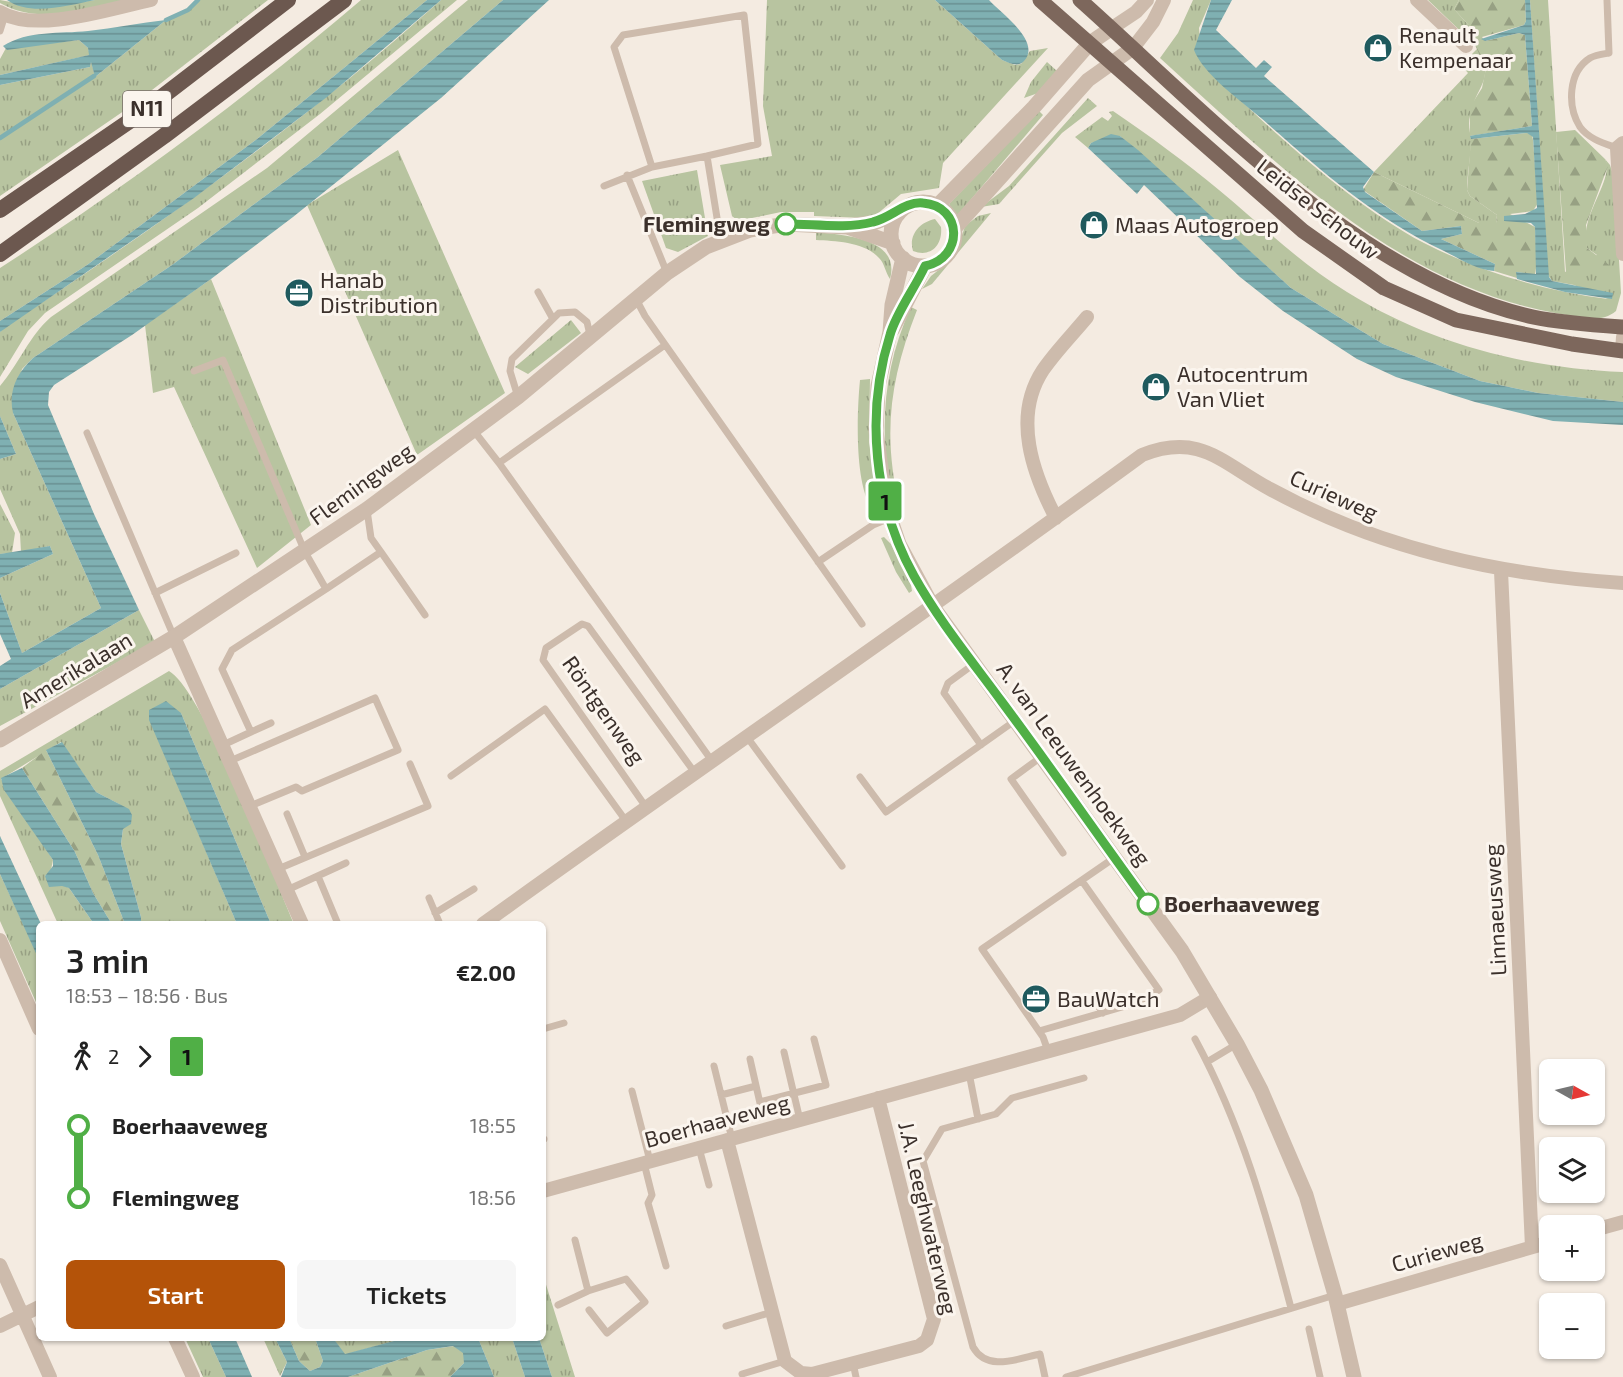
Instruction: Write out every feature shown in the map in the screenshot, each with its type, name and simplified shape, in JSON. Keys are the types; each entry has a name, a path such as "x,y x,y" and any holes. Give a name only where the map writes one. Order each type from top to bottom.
{"highway":[{"name":"N11","path":"0,210 137,116 288,0"},
{"name":"N11","path":"0,254 118,170 344,0"}],"main road":[{"name":"Leidse Schouw","path":"1040,0 1303,231 1384,288 1456,320 1562,342 1623,346"},
{"name":"Leidse Schouw","path":"1082,1 1226,134 1324,213 1405,266 1471,297 1532,316 1623,327"}],"street":[{"path":"3,13 30,20 62,18 151,0"},
{"path":"937,206 1034,107 1090,43 1136,12 1147,0"},
{"path":"954,229 1088,80 1133,48 1153,22 1164,0"},
{"path":"1417,0 1466,46"},
{"path":"1620,145 1623,254"},
{"path":"916,202 937,206 948,216 954,229 952,247 948,254 933,265 917,266 903,258 892,243 891,235 898,213 916,202"},
{"name":"Flemingweg","path":"174,637 305,552 474,431 685,259 724,238 786,224 848,227 876,222 898,213"},
{"name":"Flemingweg","path":"848,227 892,243"},
{"name":"A. van Leeuwenhoekweg","path":"903,258 878,386 876,431 880,476 890,518 914,576 933,607 1182,951 1237,1044 1261,1090 1306,1195 1336,1299 1354,1377"},
{"name":"A. van Leeuwenhoekweg","path":"890,332 925,266"},
{"path":"1056,518 1034,470 1028,433 1028,413 1033,392 1042,371 1087,317"},
{"name":"Curieweg","path":"933,607 1142,455 1164,446 1185,445 1206,451 1270,489 1366,534 1416,551 1501,571 1623,583"},
{"name":"Linnaeusweg","path":"1501,571 1532,1246"},
{"path":"487,921 626,821 933,607"},
{"path":"174,637 301,921"},
{"name":"Amerikalaan","path":"0,740 174,637"},
{"path":"0,940 36,1022"},
{"name":"Boerhaaveweg","path":"546,1190 1180,1015 1210,997"},
{"name":"J.A. Leeghwaterweg","path":"785,1361 796,1374 854,1370 919,1346 927,1340 934,1319 878,1098"},
{"path":"730,1140 785,1361"},
{"path":"1605,1227 1623,1222"},
{"name":"Curieweg","path":"1336,1299 1539,1244"},
{"path":"0,1265 50,1377"},
{"path":"0,1326 36,1308"},
{"path":"176,1341 193,1377"}],"lane":[{"path":"1607,0 1609,53 1590,58 1576,74 1571,94 1572,110 1581,128 1594,139 1620,145"},
{"path":"0,31 3,13"},
{"path":"604,186 651,167 758,144 744,15 623,35 614,47 651,167"},
{"path":"707,156 718,224 724,238"},
{"path":"627,175 667,273"},
{"path":"538,292 553,319"},
{"path":"636,299 665,345 862,624"},
{"path":"518,397 510,371 512,359 559,313 575,312 587,322 590,337"},
{"path":"499,463 665,345"},
{"path":"194,371 223,360 305,552 326,589"},
{"path":"474,431 712,761"},
{"path":"87,433 174,637"},
{"path":"367,509 371,538 425,615"},
{"path":"818,562 873,525 890,518"},
{"path":"251,732 222,669 232,650 381,552"},
{"path":"155,593 236,553"},
{"name":"Röntgenweg","path":"646,807 543,660 546,648 582,624 588,626 695,773"},
{"path":"974,664 948,683 944,693 981,745"},
{"path":"230,761 375,698 398,750 302,791 296,788 250,806"},
{"path":"451,776 545,709 626,821"},
{"path":"860,777 886,812 1016,720"},
{"path":"223,745 271,723"},
{"path":"747,737 842,866"},
{"path":"1042,757 1011,780 1063,853"},
{"path":"278,869 428,806 410,764"},
{"path":"286,814 305,857"},
{"path":"1048,1052 1039,1031 982,950 1114,858"},
{"path":"287,890 346,863"},
{"path":"318,876 337,921"},
{"path":"1039,1031 1136,1004 1160,990 1082,881"},
{"path":"435,913 474,889"},
{"path":"429,898 439,921"},
{"path":"1093,999 1103,1013"},
{"path":"546,1028 564,1023"},
{"path":"760,1102 826,1085 814,1039"},
{"path":"1195,1039 1248,1156 1291,1308"},
{"path":"1207,1062 1237,1044"},
{"path":"784,1052 800,1120"},
{"path":"750,1059 762,1112"},
{"path":"714,1066 730,1140"},
{"path":"969,1073 978,1119"},
{"path":"1045,1377 1040,1354 1004,1362 988,1361 978,1356 973,1347 923,1161 942,1129 996,1114 1012,1098 1084,1078"},
{"path":"721,1095 756,1086"},
{"path":"632,1091 652,1195 648,1203 666,1266"},
{"path":"699,1148 709,1185"},
{"path":"575,1240 588,1291"},
{"path":"558,1305 588,1291 626,1279 645,1302 607,1333 588,1310"},
{"path":"1065,1377 1291,1308 1336,1299"},
{"path":"726,1326 772,1312"},
{"path":"1309,1329 1320,1377"},
{"path":"742,1374 785,1361"}],"green space":[{"path":"0,0 43,8 95,0 131,0 82,11 48,14 15,10 0,3"},
{"path":"198,0 268,0 134,104 0,196 0,85 90,67 91,60 95,77 166,20 188,10"},
{"path":"361,0 427,0 257,139 87,265 0,321 0,268 94,206 185,140"},
{"path":"441,0 457,0 320,114 198,208 45,313 28,331 0,377 0,332 5,327 118,251 229,172 337,88"},
{"path":"468,0 503,0 318,157 172,265 33,358 22,369 13,413 101,608 22,653 0,593 0,578 53,554 50,546 21,552 20,534 0,489 0,459 16,454 0,416 0,386 30,341 51,317 267,168"},
{"path":"767,0 935,0 1002,60 1015,65 1021,64 1030,51 1048,48 943,163 939,188 901,194 876,215 866,218 814,216 814,212 781,212 738,221 732,216 720,165 772,156 763,106"},
{"path":"1193,0 1211,0 1199,28 1202,63 1279,136 1366,206 1424,243 1468,263 1513,279 1560,291 1608,299 1574,285 1552,281 1548,275 1530,0 1548,0 1565,272 1597,255 1587,248 1587,224 1605,177 1607,168 1605,159 1610,165 1614,178 1621,293 1616,311 1603,318 1595,319 1555,313 1497,298 1442,275 1390,247 1341,214 1248,138 1160,58 1178,33"},
{"path":"1428,0 1459,0 1454,9 1473,30 1475,45"},
{"path":"1459,0 1525,0 1526,21 1524,25 1482,37 1485,41 1519,33 1525,35 1532,126 1470,136 1470,107 1482,88 1486,68 1475,45 1473,30 1454,9"},
{"path":"79,40 88,48 90,55 0,75 0,59 6,48"},
{"path":"1478,48 1483,59 1485,76 1469,119 1471,146 1467,190 1470,196 1497,215 1496,223 1479,223 1374,172 1468,73 1461,65"},
{"path":"1047,62 1057,71 1041,92 1024,98 1031,82"},
{"path":"1088,98 1097,106 1062,133 999,204 981,207 1009,186"},
{"path":"1039,111 1043,115 956,217 949,204"},
{"path":"1113,111 1193,169 1313,269 1347,292 1412,326 1480,350 1551,365 1623,372 1623,402 1538,393 1480,381 1383,344 1291,288 1120,136 1091,143 1088,148 1075,137 1102,117 1108,121 1112,116 1109,112"},
{"path":"1575,130 1605,159 1608,166 1586,225 1587,248 1613,268 1566,272 1556,132"},
{"path":"1532,134 1533,140 1538,203 1533,211 1510,214 1535,227 1537,261 1535,275 1517,272 1517,278 1494,271 1495,264 1441,239 1462,234 1461,226 1422,231 1363,190 1374,172 1479,223 1496,223 1497,215 1470,196 1467,190 1471,139"},
{"path":"398,150 505,393 417,455 307,205"},
{"path":"697,170 708,236 678,252 666,248 642,181"},
{"path":"991,213 955,256 965,226 978,216"},
{"path":"935,219 941,227 938,244 925,253 913,251 912,240 916,230"},
{"path":"816,232 855,237 879,247 887,255 891,265 890,279 881,260 873,253 849,243 816,240"},
{"path":"953,258 932,284 922,289 931,276"},
{"path":"211,279 311,525 257,568 174,387 153,393 145,325"},
{"path":"911,307 917,310 900,360 890,431 894,481 900,508 895,509 886,458 885,407 893,356"},
{"path":"571,320 581,333 528,374 515,367"},
{"path":"870,379 869,440 877,500 872,509 862,482 858,446 860,380"},
{"path":"0,504 15,533 12,553 0,554"},
{"path":"884,537 891,544 911,585 912,591 909,593 896,572 881,538"},
{"path":"139,610 155,642 0,726 0,689"},
{"path":"169,671 183,685 218,747 293,921 270,921 181,713 196,828 236,921 141,921 121,844 123,829 119,804 96,792 61,742 1,779 53,860 51,870 45,876 69,888 92,921 57,921 0,796 0,771"},
{"path":"46,750 98,855 124,921 110,921 93,893 75,852 22,768"},
{"path":"0,874 36,952 36,1002 0,921"},
{"path":"546,1285 575,1377 552,1377 540,1341 546,1341"},
{"path":"186,1341 209,1341 226,1377 203,1377"},
{"path":"264,1341 276,1341 287,1362 280,1376"},
{"path":"290,1341 316,1341 323,1361 320,1367 310,1371 299,1361"},
{"path":"335,1341 394,1341 344,1355"},
{"path":"479,1341 513,1341 525,1377 494,1377"},
{"path":"454,1346 464,1353 464,1363 450,1377 348,1377 427,1350"}],"water":[{"path":"7,0 95,0 39,9 27,8"},
{"path":"427,0 441,0 327,97 194,198 0,332 0,321 87,265 257,139"},
{"path":"503,0 549,0 441,98 293,217 132,335 54,385 49,392 48,405 94,514 139,610 0,689 0,666 11,659 0,634 0,593 22,653 101,608 13,413 13,390 22,370 33,358 172,265 318,157"},
{"path":"935,0 989,0 1018,28 1024,37 1028,45 1028,53 1024,61 1016,65 1002,60"},
{"path":"1211,0 1232,0 1216,30 1256,68 1264,60 1272,67 1264,76 1374,172 1363,187 1365,192 1422,231 1461,226 1462,234 1441,239 1495,264 1494,271 1481,269 1462,261 1418,238 1370,208 1325,173 1214,78 1194,50"},
{"path":"1525,0 1530,0 1549,277 1552,281 1613,293 1612,299 1565,292 1517,279 1516,272 1536,274 1535,227 1531,223 1504,221 1504,216 1525,214 1537,208 1533,137 1527,133 1471,139 1470,136 1532,126 1525,35 1519,33 1485,41 1481,39 1524,25 1526,21"},
{"path":"166,20 95,77 91,62 90,67 0,85 0,75 89,55 88,48 79,40 7,50 3,46 23,37"},
{"path":"1111,134 1120,136 1138,150 1291,288 1383,344 1480,381 1538,393 1623,402 1623,425 1553,421 1475,402 1396,377 1357,359 1283,311 1240,277 1144,185 1137,194 1088,148 1091,143"},
{"path":"0,416 16,454 0,459"},
{"path":"50,546 53,554 0,578 0,554"},
{"path":"166,701 181,713 270,921 236,921 149,720 149,710"},
{"path":"62,742 96,792 129,809 132,815 131,824 123,829 121,844 141,921 124,921 98,855 46,750"},
{"path":"22,768 75,852 93,893 110,921 92,921 69,888 49,887 45,876 53,866 53,860 4,790 1,778"},
{"path":"0,836 40,921 36,921 36,953 0,874"},
{"path":"209,1341 236,1341 252,1377 226,1377"},
{"path":"276,1341 290,1341 299,1361 310,1371 320,1367 323,1361 316,1341 335,1341 345,1354 394,1341 479,1341 494,1377 450,1377 464,1363 463,1353 453,1346 427,1350 348,1377 281,1377 287,1362"},
{"path":"513,1341 540,1341 552,1377 525,1377"}],"waterway":[{"path":"166,20 188,10 198,0"},
{"path":"0,138 94,76"}],"bus line":[{"name":"1","path":"786,224 848,227 876,222 916,202 937,206 952,222 954,238 952,247 941,260 933,265 925,266 890,332 878,386 876,409 876,450 886,506 899,544 914,576 933,607 1148,904"}],"place":[{"name":"Renault Kempenaar","path":"1378,48"},
{"name":"Flemingweg","path":"786,224"},
{"name":"Maas Autogroep","path":"1094,225"},
{"name":"Hanab Distribution","path":"299,293"},
{"name":"Autocentrum Van Vliet","path":"1156,387"},
{"name":"Boerhaaveweg","path":"1148,904"},
{"name":"BauWatch","path":"1036,999"}]}
